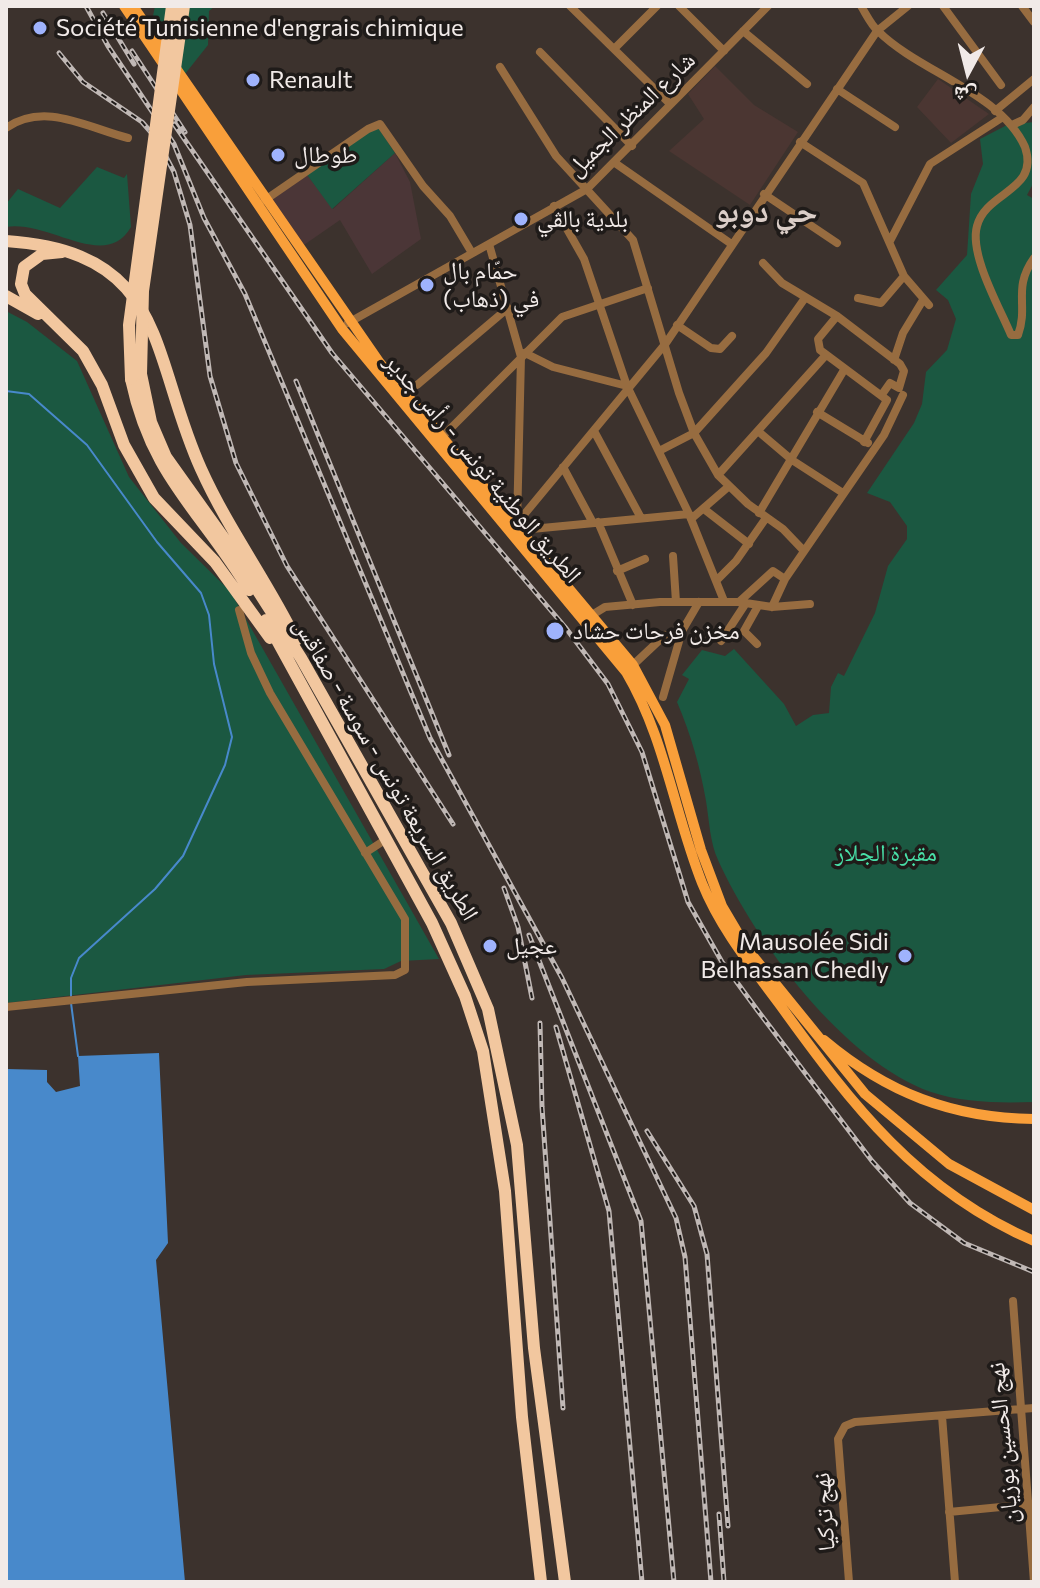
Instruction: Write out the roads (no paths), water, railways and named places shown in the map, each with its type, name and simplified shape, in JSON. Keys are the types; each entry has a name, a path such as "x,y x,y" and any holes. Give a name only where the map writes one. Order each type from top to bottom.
{"highway":[{"name":"الطريق السريعة تونس - سوسة - صفاقس","path":"172,6 129,325 141,423 157,460 242,580 287,659 432,923 465,996 487,1072 505,1191 522,1417 541,1582"},
{"name":"الطريق السريعة تونس - سوسة - صفاقس","path":"184,6 143,291 136,376 166,457 249,575 301,658 451,923 488,1009 517,1145 534,1348 565,1582"},
{"path":"6,241 48,245 102,268 138,302 157,338 200,467 220,509 284,616 301,658"},
{"path":"66,252 42,254 30,261 24,267 21,284 31,301 73,339 93,365 124,445 154,498 215,562 287,659"},
{"path":"6,296 73,339"},
{"path":"562,1553 574,1582"}],"main road":[{"name":"الطريق الوطنية تونس - رأس جدير","path":"124,6 345,325 633,665 665,725 722,906 748,950 865,1094 916,1139 974,1180 1034,1210"},
{"name":"الطريق الوطنية تونس - رأس جدير","path":"133,6 265,200 345,325 401,387 516,529 608,647 646,705 703,885 748,963 842,1089 892,1146 942,1191 984,1217 1034,1241"},
{"path":"807,1026 858,1068 909,1097 971,1115 1034,1119"}],"street":[{"path":"570,6 670,104"},
{"path":"614,49 657,6"},
{"path":"679,6 724,51"},
{"name":"شارع المنظر الجميل","path":"345,325 587,189 768,6"},
{"path":"861,6 877,31 1012,125 1030,166 1025,180 991,203 982,214 975,243 1011,335 1018,335 1022,325 1022,274 1034,258"},
{"path":"516,529 666,343 730,243 877,31 908,6"},
{"path":"943,6 1001,85"},
{"path":"1022,6 1034,22"},
{"path":"743,31 807,84"},
{"path":"540,52 632,146"},
{"path":"500,67 542,138 633,240 694,433 718,475 728,487 783,529 804,551"},
{"path":"995,111 1034,79"},
{"path":"837,89 895,127"},
{"path":"1012,125 1023,120 1034,107"},
{"path":"6,128 22,119 45,114 128,138"},
{"path":"890,241 930,164 1003,117"},
{"path":"265,200 368,129 380,124 423,186 450,216 472,253"},
{"path":"800,142 863,183 904,276 926,303 903,333 894,360"},
{"path":"615,163 730,243"},
{"path":"764,194 837,243"},
{"path":"554,206 584,259 628,388 690,516 724,601"},
{"path":"489,244 523,355 516,529"},
{"path":"763,263 782,283 837,316 894,360 904,371 903,382 899,388 890,383 883,393"},
{"path":"858,298 881,303 904,276"},
{"path":"442,437 562,317 648,288"},
{"path":"659,451 694,433 766,353 805,298"},
{"path":"401,387 417,385 508,308"},
{"path":"837,316 817,342 825,356 883,393 886,404 864,442"},
{"path":"677,325 711,348 720,349 732,336"},
{"path":"523,355 542,364 628,388"},
{"path":"718,475 825,356"},
{"path":"717,580 749,544 817,412 844,370"},
{"path":"772,607 785,579 876,448 903,395"},
{"path":"817,412 876,448"},
{"path":"594,431 641,518"},
{"path":"759,432 792,460 843,493"},
{"path":"563,467 596,522 633,605"},
{"path":"516,529 690,516 704,509 728,487"},
{"path":"704,509 749,544"},
{"path":"673,556 676,602"},
{"path":"617,571 645,559"},
{"path":"721,641 742,602 773,571 785,579"},
{"path":"592,615 605,607 676,602 724,601 772,607 810,604"},
{"path":"663,697 682,631 699,602"},
{"path":"757,644 744,631 758,606"},
{"path":"6,1007 247,982 402,973 407,966 407,924 270,693 251,653 239,610"},
{"path":"633,665 665,635"},
{"path":"365,853 385,840"},
{"name":"نهج الحسين بوزيان","path":"1013,1301 1032,1504 1034,1582"},
{"path":"955,1582 942,1416 1034,1408"},
{"name":"نهج تركيا","path":"849,1582 838,1439 841,1430 855,1422 942,1416"},
{"path":"949,1512 1032,1504"}],"water":[{"path":"159,1053 168,1243 156,1260 185,1582 6,1582 6,1069 47,1070 47,1082 56,1092 80,1086 78,1056"}],"waterway":[{"path":"6,391 29,394 87,445 157,542 201,593 209,615 214,664 232,737 225,765 183,856 155,889 79,958 71,978 71,996"},
{"path":"71,1003 78,1056"}],"railway":[{"path":"86,6 108,46 174,144 204,218 245,294 430,738 562,978 676,1218 685,1257 711,1582"},
{"path":"103,13 134,64"},
{"path":"132,51 185,132"},
{"path":"59,53 83,82 142,122 156,138 174,172 190,225 210,376 236,463 287,566 453,824"},
{"path":"174,124 332,353 565,627 608,684 642,752 688,902 722,962 758,1011 872,1161 910,1203 964,1243 1034,1272"},
{"path":"296,381 449,755"},
{"path":"504,888 518,927 532,998"},
{"path":"529,935 641,1221 674,1582"},
{"path":"540,1023 542,1107 563,1408"},
{"path":"556,1027 609,1211 642,1582"},
{"path":"647,1131 694,1206 707,1254 728,1526"},
{"path":"719,1514 724,1582"}],"place":[{"name":"Société Tunisienne d'engrais chimique","path":"40,28"},
{"name":"Renault","path":"253,80"},
{"name":"طوطال","path":"278,155"},
{"name":"بلدية بالڤي","path":"521,219"},
{"name":"حمّام بال في (ذهاب)","path":"427,285"},
{"name":"مخزن فرحات حشاد","path":"555,631"},
{"name":"عجيل","path":"490,946"},
{"name":"Mausolée Sidi Belhassan Chedly","path":"905,956"}],"district":[{"name":"حي دوبو","path":"766,211"}],"park label":[{"name":"مقبرة الجلاز","path":"886,853"}]}
